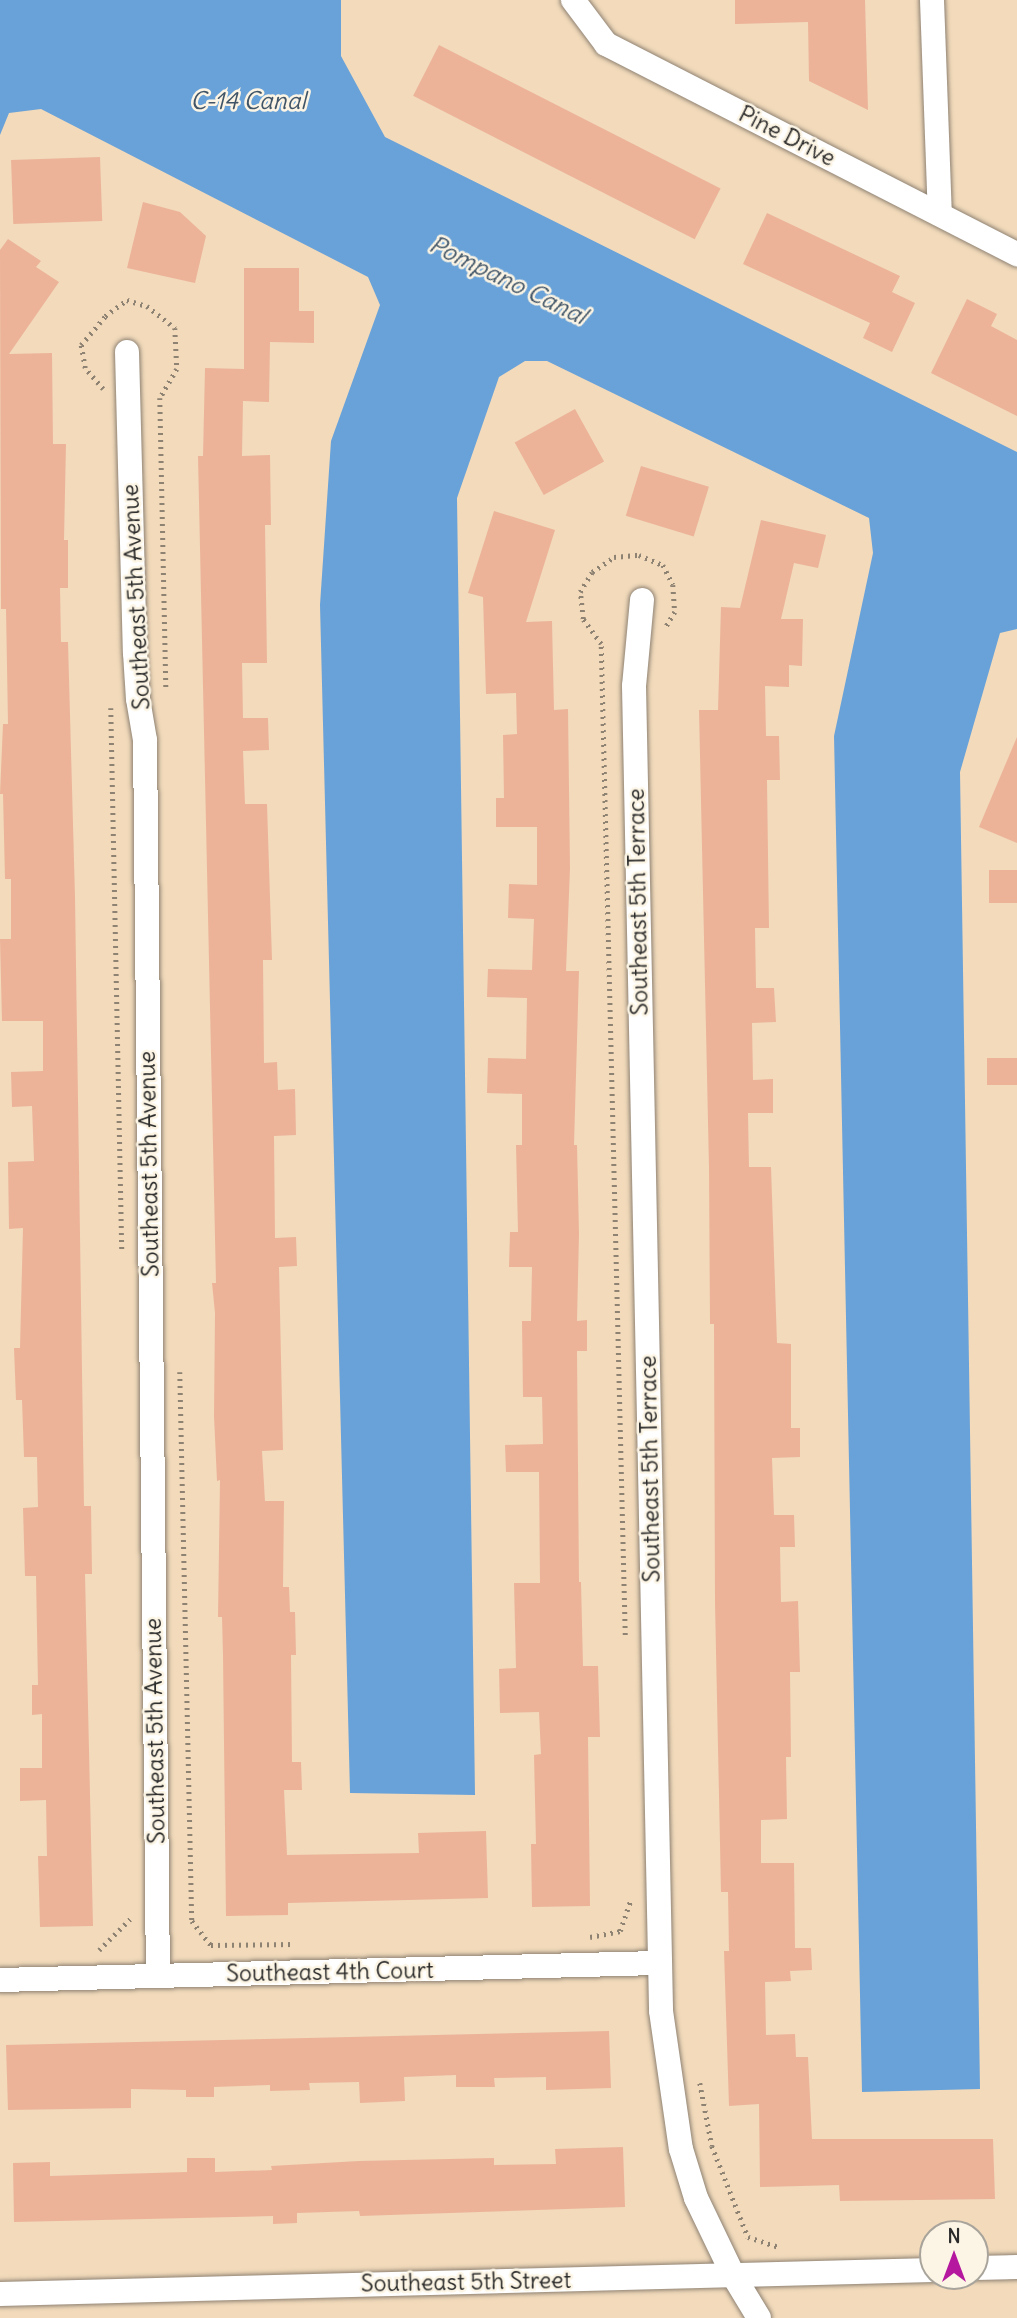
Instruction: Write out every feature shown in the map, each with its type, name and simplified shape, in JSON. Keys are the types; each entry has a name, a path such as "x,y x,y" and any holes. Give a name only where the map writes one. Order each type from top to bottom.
{"street":[{"name":"Pine Drive","path":"573,0 606,44 1017,254"},
{"path":"932,0 940,214"},
{"name":"Southeast 5th Avenue","path":"127,352 135,653 138,699 145,740 158,1976"},
{"name":"Southeast 5th Terrace","path":"642,600 634,686 660,1963 664,2038 681,2149 701,2213 759,2318"},
{"name":"Southeast 4th Court","path":"0,1980 660,1963"},
{"path":"989,2268 1017,2267"},
{"name":"Southeast 5th Street","path":"0,2294 919,2270"}],"path":[{"path":"105,398 105,391 85,368 81,345 105,316 127,300 147,306 175,328 176,334 177,369 160,398 166,693"},
{"path":"625,1647 601,644 583,619 580,592 592,572 614,558 627,556 639,555 663,565 673,585 675,612 663,632"},
{"path":"111,696 122,1261"},
{"path":"180,1365 192,1921 211,1945 305,1944"},
{"path":"586,1938 620,1931 631,1895"},
{"path":"88,1951 101,1950 135,1914"},
{"path":"698,2072 712,2146 748,2237 778,2247 791,2247"}],"water":[{"name":"C-14 Canal","path":"0,0 341,0 341,56 385,137 1017,452 1017,629 1000,633 960,772 980,2089 862,2092 834,736 873,553 869,518 547,361 525,361 499,377 457,498 475,1795 350,1793 320,605 331,441 380,305 368,277 41,109 9,113 0,135"}],"building":[{"path":"735,0 865,0 868,110 809,81 808,22 735,24"},
{"path":"439,45 721,188 695,239 413,96"},
{"path":"100,157 102,221 13,224 11,160"},
{"path":"143,202 180,212 206,236 195,283 127,268"},
{"path":"767,213 900,276 892,292 915,303 892,352 863,338 870,323 743,264"},
{"path":"8,239 41,261 36,267 59,282 9,354 52,353 53,444 66,444 64,540 68,540 68,588 60,588 61,642 68,642 75,897 84,1506 91,1506 92,1574 85,1574 93,1926 40,1927 38,1856 47,1856 46,1800 20,1801 20,1768 42,1768 42,1714 32,1715 32,1685 38,1685 36,1576 25,1576 23,1508 38,1507 37,1457 24,1457 22,1400 16,1400 14,1348 20,1348 23,1228 9,1229 8,1162 34,1161 32,1106 12,1107 11,1072 43,1071 43,1021 2,1021 0,939 11,939 11,879 5,879 3,794 0,794 3,724 8,724 6,609 1,609 0,250"},
{"path":"244,268 299,268 299,311 314,311 314,343 270,342 269,402 243,401 242,456 270,455 271,525 265,525 267,663 242,663 243,718 268,718 269,750 243,751 245,804 267,804 272,960 263,960 264,1063 277,1062 278,1090 295,1089 296,1135 274,1136 275,1238 296,1237 297,1266 279,1267 283,1450 262,1451 265,1501 284,1501 283,1587 289,1587 290,1612 295,1612 296,1655 291,1655 292,1762 301,1762 302,1790 284,1790 287,1855 419,1853 418,1833 486,1831 488,1898 288,1903 288,1915 226,1916 222,1617 218,1617 220,1480 217,1481 214,1416 215,1313 212,1283 216,1283 198,456 203,456 205,368 244,369"},
{"path":"967,299 997,314 991,326 1017,340 1017,416 931,373"},
{"path":"575,409 604,461 544,495 515,442"},
{"path":"641,466 709,487 694,536 626,516"},
{"path":"494,511 555,530 526,622 552,621 554,710 568,709 570,868 566,971 579,971 574,1145 577,1145 579,1234 577,1321 587,1320 587,1351 577,1351 579,1582 583,1666 598,1666 600,1737 588,1737 590,1906 532,1907 531,1844 536,1844 534,1755 541,1754 539,1712 500,1713 499,1669 516,1668 514,1583 540,1583 539,1472 506,1472 505,1445 543,1444 542,1397 523,1397 522,1321 531,1321 532,1267 509,1267 510,1232 518,1232 516,1145 522,1145 522,1094 487,1093 488,1058 526,1059 527,998 487,997 488,969 532,970 534,919 508,918 509,884 537,885 537,827 496,827 496,798 504,798 503,735 517,734 516,693 486,694 483,597 468,593"},
{"path":"761,520 826,535 818,568 794,563 781,619 803,619 802,666 789,665 789,687 765,686 766,736 779,736 780,780 767,780 769,928 755,928 756,988 774,988 776,1022 752,1023 753,1080 773,1079 773,1113 748,1113 749,1167 771,1167 777,1343 791,1344 791,1428 800,1428 800,1457 772,1458 774,1515 794,1515 795,1547 780,1547 781,1602 798,1601 800,1672 790,1672 791,1757 786,1757 787,1819 761,1820 761,1863 794,1863 795,1948 811,1948 812,1970 790,1971 791,1981 765,1982 766,2035 795,2034 796,2057 808,2057 812,2139 993,2139 995,2199 840,2201 839,2185 760,2187 759,2104 729,2106 724,1951 729,1951 728,1892 721,1892 715,1603 714,1324 710,1324 699,710 718,710 721,607 740,608"},
{"path":"1017,737 1017,843 979,827"},
{"path":"989,870 1017,870 1017,903 989,903"},
{"path":"987,1058 1017,1058 1017,1085 987,1085"},
{"path":"609,2031 611,2088 546,2090 546,2077 494,2078 495,2087 456,2087 456,2075 404,2077 405,2101 360,2103 359,2082 309,2083 310,2090 270,2091 270,2085 214,2087 214,2097 186,2097 186,2090 131,2089 131,2108 8,2110 6,2045"},
{"path":"623,2147 625,2207 360,2216 359,2211 297,2213 297,2223 273,2224 273,2216 14,2222 13,2163 50,2162 50,2176 187,2172 187,2158 215,2158 215,2172 272,2170 271,2166 359,2161 494,2158 494,2165 556,2164 555,2149"}],"water label":[{"name":"Pompano Canal","path":"508,280"}]}
